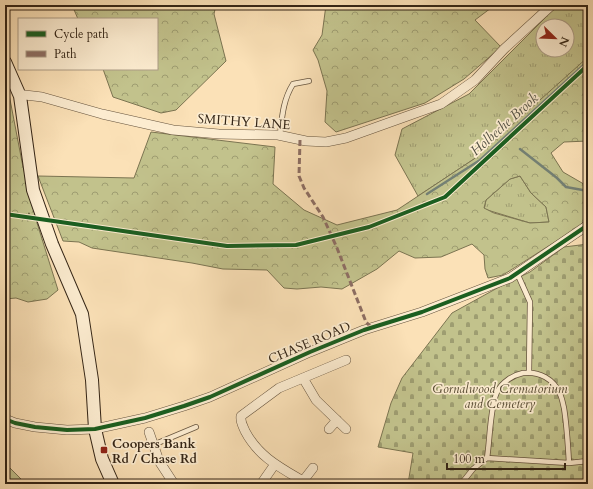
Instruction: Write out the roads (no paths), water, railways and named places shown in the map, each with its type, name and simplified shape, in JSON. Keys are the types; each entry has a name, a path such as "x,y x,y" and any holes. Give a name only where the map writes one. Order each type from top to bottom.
{"street":[{"name":"SMITHY LANE","path":"20,96 25,95 42,97 102,114 173,130 219,134 280,136 313,142 326,142 346,138 441,104 475,80 504,49 552,5"},
{"path":"5,62 20,96 36,215 52,244 82,314 92,380 95,429 102,459 113,484"},
{"name":"CHASE ROAD","path":"5,419 15,423 35,427 67,430 95,429 145,418 210,397 304,355 358,333 422,312 510,278 588,225"},
{"path":"313,468 304,482 276,464 258,450 251,441 241,421 241,416 279,388 346,360"},
{"path":"303,378 316,400 346,429"},
{"path":"329,429 337,420"},
{"path":"149,432 159,461 174,484"},
{"path":"261,484 276,464"}],"lane":[{"path":"280,136 283,110 293,84 309,81"},
{"path":"517,273 530,302 530,372"},
{"path":"461,484 473,470 487,458 493,409 497,391 507,380 520,374 530,372 540,375 553,382 561,394 566,425 568,463"},
{"path":"153,445 196,427"},
{"path":"487,458 568,463 588,461"}],"waterway":[{"name":"Holbeche Brook","path":"427,194 480,160 588,61"},
{"path":"520,149 557,178 566,187 588,191"}],"place":[{"name":"Coopers Bank Rd / Chase Rd","path":"104,450"}],"park label":[{"name":"Gornalwood Crematorium and Cemetery","path":"500,396"}]}
